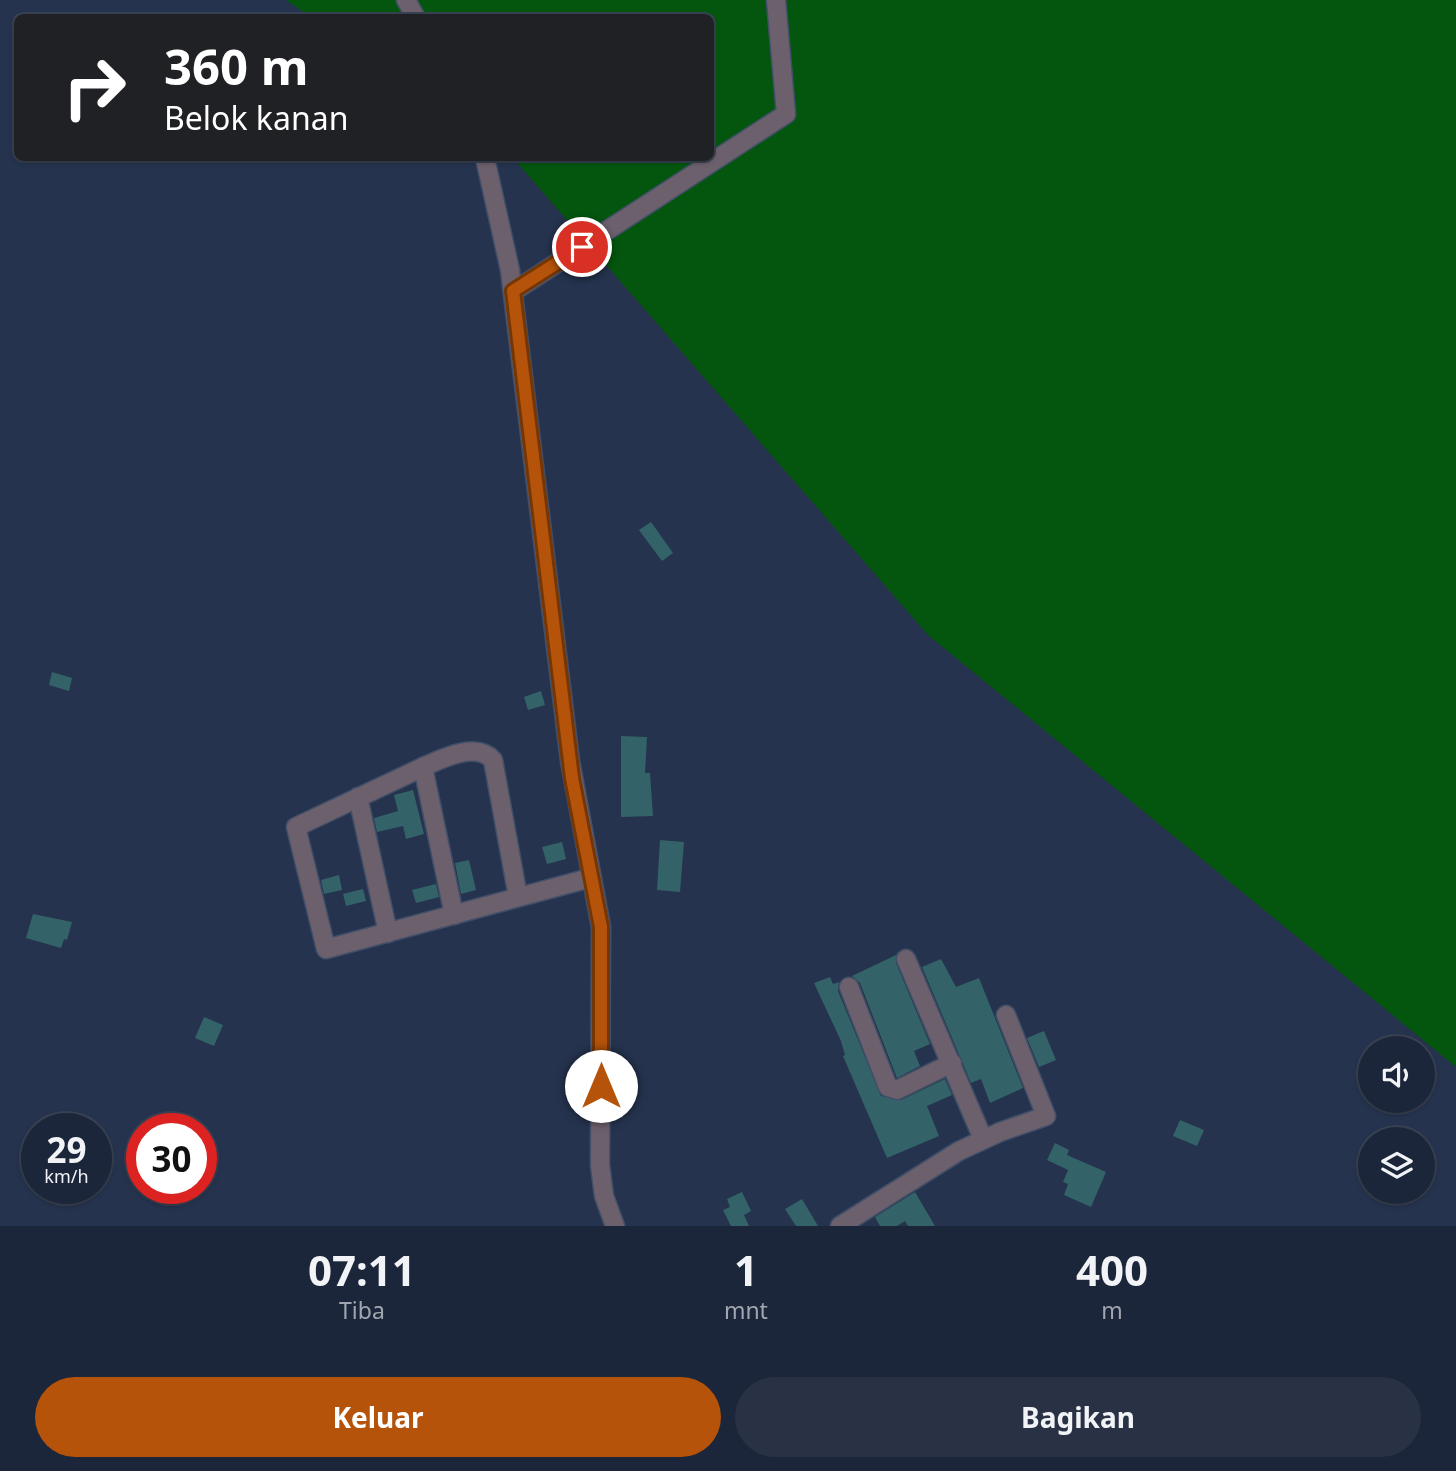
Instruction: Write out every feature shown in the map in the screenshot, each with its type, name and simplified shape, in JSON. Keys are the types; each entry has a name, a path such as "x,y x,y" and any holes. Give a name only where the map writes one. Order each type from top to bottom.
{"street":[{"path":"714,161 786,114 776,0"},
{"path":"486,161 501,221 513,291 570,761 601,927 600,1165 604,1196 615,1226"},
{"path":"513,291 714,161"},
{"path":"518,897 493,760 485,754 467,752 423,767 296,827 326,949 518,897 591,881"},
{"path":"423,767 454,915"},
{"path":"358,797 388,933"},
{"path":"906,960 983,1139"},
{"path":"849,988 888,1087 897,1090 952,1063"},
{"path":"839,1226 983,1139 1046,1114 1006,1015"}],"green space":[{"path":"286,0 1456,0 1456,1067 1435,1050 1435,1036 1418,1036 928,635 516,161 714,161 714,14 306,14"}],"building":[{"path":"651,522 673,553 662,561 639,530"},
{"path":"52,672 72,678 69,691 49,685"},
{"path":"541,691 545,705 528,710 524,697"},
{"path":"621,736 647,737 645,773 650,773 653,816 621,817"},
{"path":"413,790 424,834 406,839 403,826 377,832 374,818 398,811 394,795"},
{"path":"660,840 684,842 680,892 657,890"},
{"path":"562,842 566,859 547,864 542,847"},
{"path":"469,860 476,890 461,894 455,863"},
{"path":"339,875 342,890 324,894 321,880"},
{"path":"436,884 439,897 416,903 412,890"},
{"path":"363,889 366,901 346,906 343,894"},
{"path":"33,914 72,922 67,940 64,939 61,948 26,938"},
{"path":"896,955 896,963 930,1044 914,1051 920,1066 897,1078 860,983 852,976"},
{"path":"941,959 956,987 979,978 1023,1088 990,1103 981,1079 971,1083 922,967"},
{"path":"830,977 833,984 839,982 838,991 881,1096 901,1100 945,1079 952,1095 927,1106 939,1136 887,1158 843,1056 845,1055 841,1041 814,983"},
{"path":"204,1017 223,1025 214,1046 195,1038"},
{"path":"1044,1031 1056,1060 1039,1067 1027,1038"},
{"path":"1180,1120 1204,1130 1197,1146 1173,1136"},
{"path":"1055,1143 1069,1150 1067,1155 1106,1172 1091,1207 1064,1195 1068,1184 1063,1182 1068,1170 1047,1160"},
{"path":"742,1192 751,1211 744,1215 749,1226 731,1226 723,1210 730,1207 727,1199"},
{"path":"915,1192 935,1226 908,1226 905,1221 897,1226 880,1226 875,1217"},
{"path":"802,1199 818,1226 796,1226 785,1209"}],"route":[{"path":"582,247 513,291 572,778 601,927 601,1086"}]}
